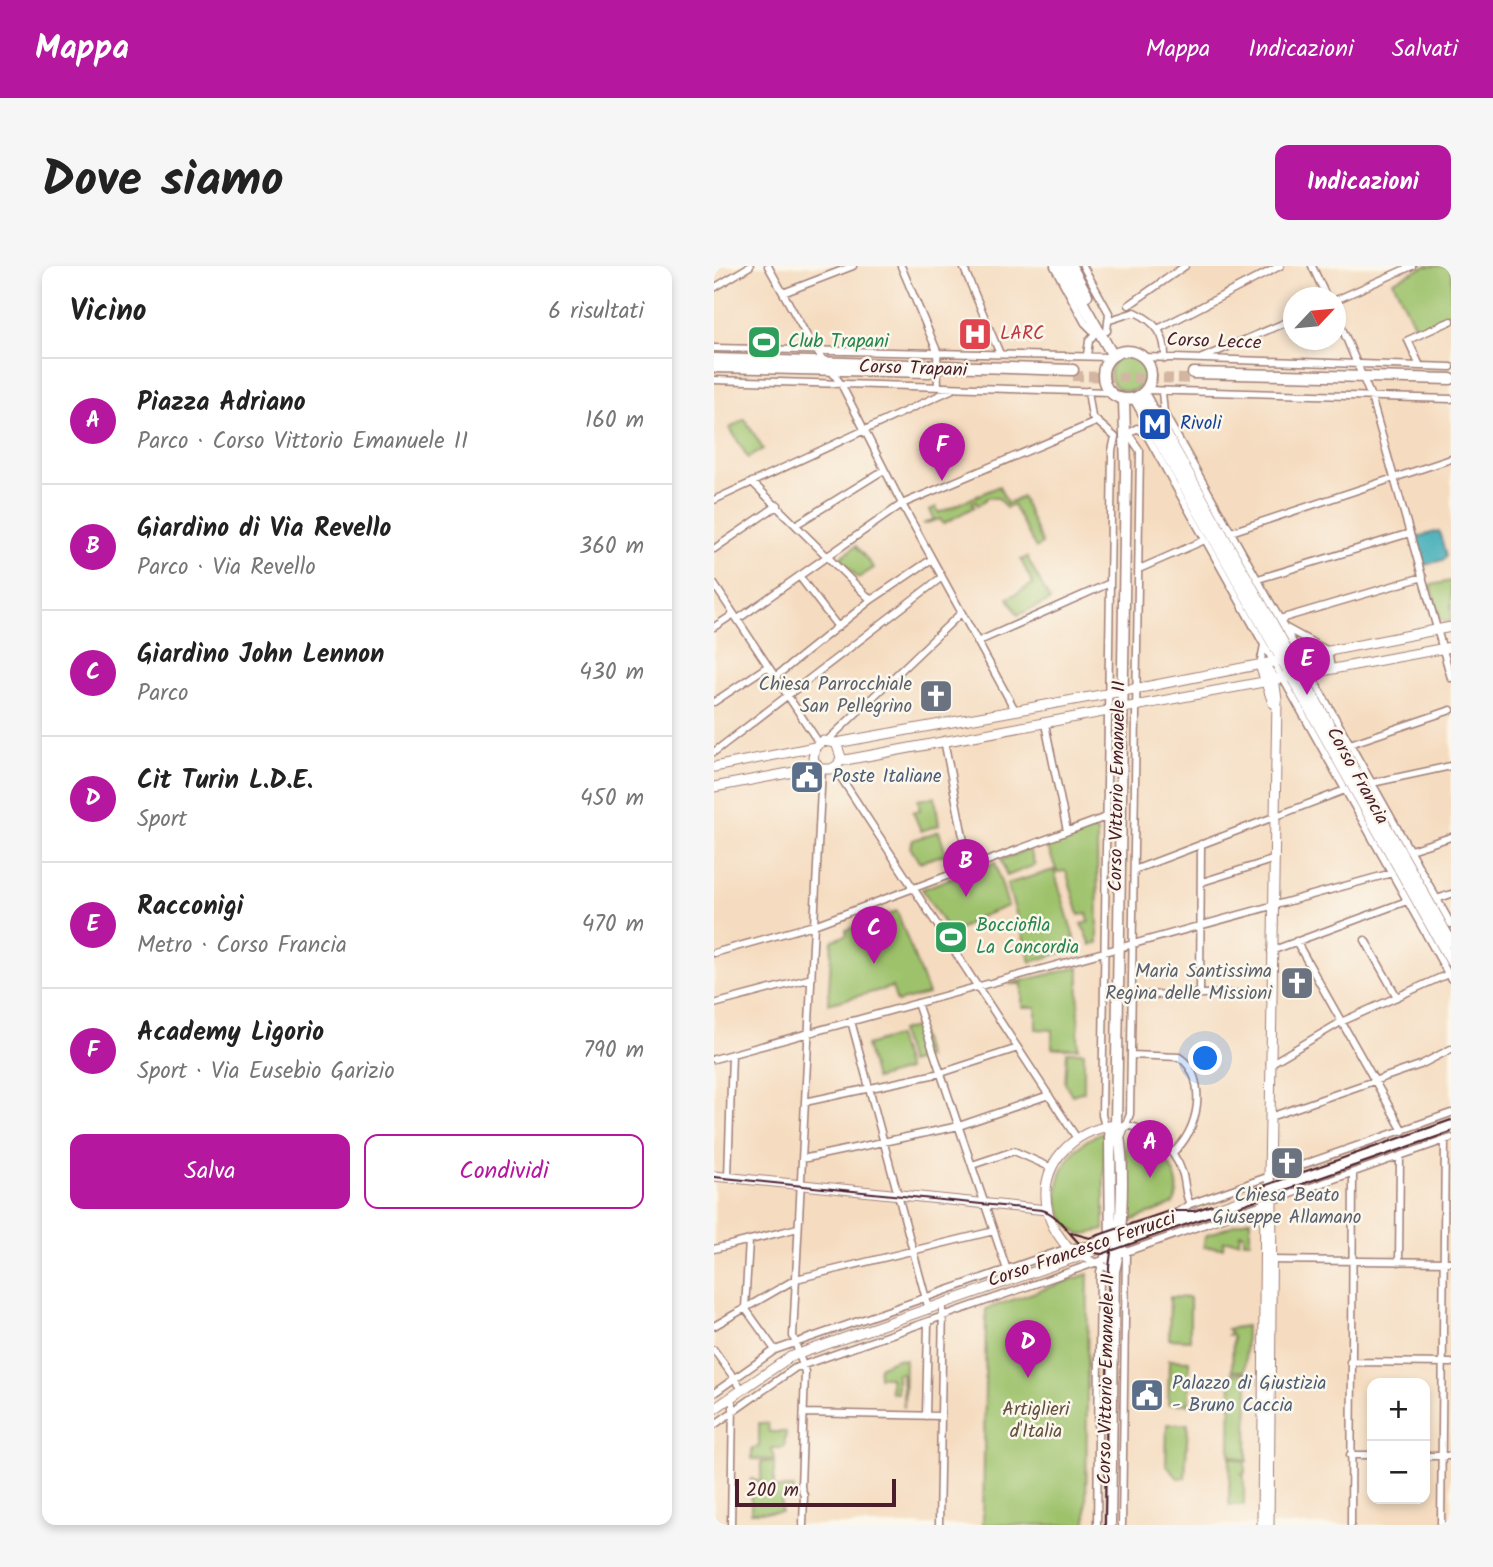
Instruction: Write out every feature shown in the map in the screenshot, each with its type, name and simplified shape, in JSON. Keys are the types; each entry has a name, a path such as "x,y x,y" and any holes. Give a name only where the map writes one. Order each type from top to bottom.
{"main road":[{"path":"1062,266 1103,329 1106,345 1114,355"},
{"path":"1071,266 1114,355 1103,378 1110,392 1136,396 1151,371 1144,357 1133,351 1114,355"},
{"name":"Corso Trapani","path":"714,359 1073,373"},
{"name":"Corso Trapani","path":"714,367 828,365"},
{"name":"Corso Lecce","path":"1193,376 1451,379"},
{"name":"Corso Lecce","path":"1365,380 1451,386"},
{"name":"Corso Francia","path":"1136,396 1162,434 1287,677 1451,961"},
{"name":"Corso Francia","path":"1136,396 1162,434"},
{"name":"Corso Vittorio Emanuele II","path":"1110,1525 1114,1251 1112,1134 1121,1125 1119,947 1124,691 1124,435 1136,396"},
{"name":"Corso Francia","path":"1287,677 1451,942"}],"street":[{"path":"714,288 750,266"},
{"path":"768,266 817,351 841,384 902,504 1015,710"},
{"path":"783,293 853,266"},
{"path":"901,266 937,351 937,387 925,400"},
{"path":"963,266 1000,354"},
{"path":"1055,266 1085,323 1103,329"},
{"path":"1083,266 1107,309 1103,329"},
{"path":"1129,305 1185,266"},
{"path":"1158,329 1280,266"},
{"path":"1312,266 1322,287"},
{"path":"1346,295 1412,266"},
{"path":"1087,355 1088,341 1103,329 1135,312 1138,298"},
{"path":"1135,312 1158,329 1165,342 1165,359"},
{"path":"1420,366 1408,340 1451,321"},
{"path":"1199,360 1283,323"},
{"path":"1346,337 1371,397 1438,629 1447,648 1451,678"},
{"path":"1097,356 1106,345"},
{"name":"Corso Trapani","path":"714,348 1114,355"},
{"name":"Corso Lecce","path":"1144,357 1451,367"},
{"name":"Corso Trapani","path":"714,380 1110,392"},
{"path":"714,500 955,388"},
{"path":"1088,391 1089,411 1096,422 1124,435 1137,428 1143,430 1159,457"},
{"path":"1136,396 1162,392 1451,399"},
{"name":"Corso Francia","path":"1162,392 1159,457 1264,645 1279,662"},
{"name":"Corso Francia","path":"1162,409 1284,626 1279,662"},
{"path":"714,627 736,617 799,576 902,504 1096,422"},
{"path":"1162,434 1179,439"},
{"name":"Corso Vittorio Emanuele II","path":"1112,1134 1104,952 1112,451 1124,435 1140,451 1130,1114 1121,1125"},
{"path":"1231,531 1451,459"},
{"path":"797,524 884,470"},
{"path":"752,482 871,600"},
{"path":"714,549 778,505"},
{"path":"1258,579 1410,533"},
{"path":"1139,569 1205,540"},
{"path":"775,677 871,600 932,559"},
{"path":"799,576 838,626"},
{"path":"714,752 942,577"},
{"path":"1280,619 1423,577"},
{"path":"977,642 1110,583"},
{"path":"714,584 788,696 824,743 841,751 837,764 913,888 1076,1137"},
{"path":"803,1525 804,1495 800,1487 804,1366 795,1343 798,1228 821,768 813,759 824,743 961,613"},
{"path":"1284,626 1328,652 1331,668"},
{"path":"714,767 824,743 1137,689 1451,627"},
{"path":"1262,1525 1266,1454 1269,1260 1274,715 1287,677 1279,662 1264,645"},
{"path":"714,787 1447,648"},
{"path":"714,702 768,666"},
{"name":"Corso Francia","path":"1287,677 1315,686 1451,924"},
{"name":"Corso Francia","path":"1287,677 1345,790 1450,976"},
{"path":"1091,697 1097,706 1093,714"},
{"path":"1350,744 1451,710"},
{"path":"1045,724 1066,831"},
{"path":"944,742 969,867"},
{"path":"1372,783 1451,766"},
{"path":"1134,870 1345,790"},
{"path":"714,953 814,925 1107,817"},
{"path":"1410,850 1451,837"},
{"path":"1200,844 1200,993"},
{"path":"1202,882 1272,860"},
{"path":"714,1059 1392,873"},
{"path":"1437,899 1451,894"},
{"path":"1271,951 1407,901"},
{"path":"1365,940 1397,997"},
{"path":"1296,941 1403,1131"},
{"path":"1270,1064 1341,1022 1450,976"},
{"path":"714,1004 812,978"},
{"path":"1132,995 1271,993"},
{"path":"917,1003 1007,1269"},
{"path":"851,1021 929,1310"},
{"path":"805,1102 941,1073 1018,1048"},
{"path":"1270,1117 1375,1081 1451,1049"},
{"path":"728,1177 732,1054"},
{"path":"1131,1055 1179,1057 1192,1069 1196,1084 1196,1115 1185,1143 1172,1153"},
{"path":"802,1159 959,1126 1049,1095"},
{"name":"Corso Francesco Ferrucci","path":"714,1409 782,1362 799,1354 1079,1257 1114,1251 1190,1204 1451,1113"},
{"path":"1121,1125 1151,1135 1172,1153 1182,1172 1190,1204"},
{"name":"Corso Francesco Ferrucci","path":"1170,1217 1214,1209 1451,1126"},
{"path":"1112,1134 1076,1137 1067,1145 1052,1168 1047,1189 1047,1210 1053,1226 1068,1248 1079,1257 1114,1251 1214,1209"},
{"path":"1441,1525 1442,1364 1448,1262 1448,1139"},
{"name":"Corso Francesco Ferrucci","path":"714,1424 804,1366 943,1317 1114,1251 1269,1204 1448,1139"},
{"path":"972,1165 1014,1151 1052,1168"},
{"path":"1399,1157 1399,1262"},
{"path":"1351,1525 1353,1174"},
{"path":"714,1176 1047,1210"},
{"path":"714,1249 798,1228"},
{"path":"714,1326 796,1279 994,1231"},
{"path":"749,1241 745,1308 775,1350"},
{"name":"Corso Francesco Ferrucci","path":"714,1393 775,1350 1068,1248 1090,1245 1114,1251"},
{"name":"Corso Francesco Ferrucci","path":"1079,1257 1090,1245"},
{"name":"Corso Vittorio Emanuele II","path":"1097,1525 1114,1251"},
{"name":"Corso Vittorio Emanuele II","path":"1114,1251 1122,1525"},
{"path":"1269,1260 1448,1262"},
{"path":"939,1525 943,1305"},
{"path":"926,1416 928,1322"},
{"path":"714,1350 742,1390"},
{"path":"1350,1362 1451,1363"},
{"path":"729,1398 733,1411 731,1525"},
{"path":"804,1413 941,1416"},
{"path":"1266,1454 1269,1525"},
{"path":"1350,1455 1367,1455"},
{"path":"1430,1456 1451,1456"}],"green space":[{"path":"1426,266 1448,266 1451,273 1451,314 1416,329 1393,281"},
{"path":"1128,355 1141,360 1146,373 1141,386 1128,391 1115,386 1110,373 1115,360"},
{"path":"745,419 763,449 748,458 730,428"},
{"path":"999,486 1007,504 1022,497 1042,544 1036,548 1013,505 1006,508 998,498 987,498 978,506 976,502 972,503 974,507 943,524 940,519 923,524 934,519 930,510 936,507 939,513"},
{"path":"856,546 874,568 858,578 840,558"},
{"path":"1027,557 1050,601 1018,615 1008,598 1033,584 1021,560"},
{"path":"1451,581 1451,621 1445,622 1440,619 1431,585"},
{"path":"935,797 939,825 921,831 913,812 920,810 918,800"},
{"path":"1089,827 1097,832 1098,943 1091,945 1082,924 1089,922 1087,913 1079,915 1066,871 1057,872 1046,843"},
{"path":"939,831 946,854 919,862 910,847 913,840"},
{"path":"1029,849 1035,865 1007,876 1001,860"},
{"path":"995,862 1008,906 977,918 951,935 922,889"},
{"path":"1054,870 1077,948 1031,962 1007,884"},
{"path":"897,911 928,994 897,1002 892,987 828,1004 832,941 847,935 846,930"},
{"path":"1079,967 1078,1048 1052,1048 1052,1030 1036,1029 1036,1007 1022,1007 1022,984 1009,984"},
{"path":"918,1026 927,1058 909,1063 900,1031"},
{"path":"897,1036 907,1070 875,1079 866,1045"},
{"path":"1067,1052 1084,1052 1084,1091 1072,1095 1065,1083"},
{"path":"1104,1133 1104,1230 1080,1235 1067,1223 1060,1209 1060,1178 1066,1163 1076,1150 1089,1139"},
{"path":"1126,1135 1147,1143 1166,1161 1177,1183 1177,1195 1172,1205 1125,1223"},
{"path":"1250,1219 1250,1241 1244,1241 1244,1234 1240,1233 1239,1241 1224,1241 1223,1248 1204,1247 1205,1236"},
{"name":"Artiglieri d'Italia","path":"1088,1274 1086,1525 983,1525 986,1309"},
{"path":"1170,1297 1190,1298 1190,1340 1169,1339"},
{"path":"1246,1326 1245,1371 1232,1371 1233,1336 1228,1335 1231,1333 1227,1329"},
{"path":"896,1359 905,1360 904,1408 902,1373 897,1373 897,1393 891,1393 890,1377 879,1377 879,1367"},
{"path":"1169,1360 1189,1361 1189,1404 1168,1404"},
{"path":"1248,1373 1247,1461 1230,1455 1231,1374"},
{"path":"759,1423 768,1424 769,1432 786,1432 784,1448 772,1448 774,1460 752,1459 752,1448 759,1447"},
{"path":"1167,1424 1188,1424 1185,1478 1178,1478 1166,1465"},
{"path":"1230,1457 1245,1462 1245,1473 1242,1474 1244,1505 1230,1505 1229,1502"},
{"path":"761,1462 774,1462 774,1488 794,1488 794,1498 781,1498 781,1512 751,1512 751,1479 761,1481"}],"water":[{"path":"1439,531 1446,556 1443,560 1425,565 1417,537"}],"tunnel":[{"path":"1073,376 1193,379"}],"tram line":[{"path":"1255,1189 1451,1120"},
{"path":"714,1177 1042,1210 1058,1220 1084,1247 1102,1254 1451,1132"},
{"path":"1072,1233 1090,1238 1169,1211 1194,1211 1212,1205"},
{"path":"1105,1525 1109,1267 1112,1245"}],"place":[{"name":"LARC","path":"975,334"},
{"name":"Club Trapani","path":"764,342"},
{"name":"Rivoli","path":"1155,424"},
{"name":"Academy Ligorio","path":"942,481"},
{"name":"Racconigi","path":"1307,695"},
{"name":"Chiesa Parrocchiale San Pellegrino","path":"936,696"},
{"name":"Poste Italiane","path":"807,777"},
{"name":"Giardino di Via Revello","path":"966,897"},
{"name":"Bocciofila La Concordia","path":"951,937"},
{"name":"Giardino John Lennon","path":"874,964"},
{"name":"Maria Santissima Regina delle Missioni","path":"1297,983"},
{"name":"Chiesa Beato Giuseppe Allamano","path":"1287,1163"},
{"name":"Piazza Adriano","path":"1150,1178"},
{"name":"Cit Turin L.D.E.","path":"1028,1378"},
{"name":"Palazzo di Giustizia - Bruno Caccia","path":"1147,1395"}]}
